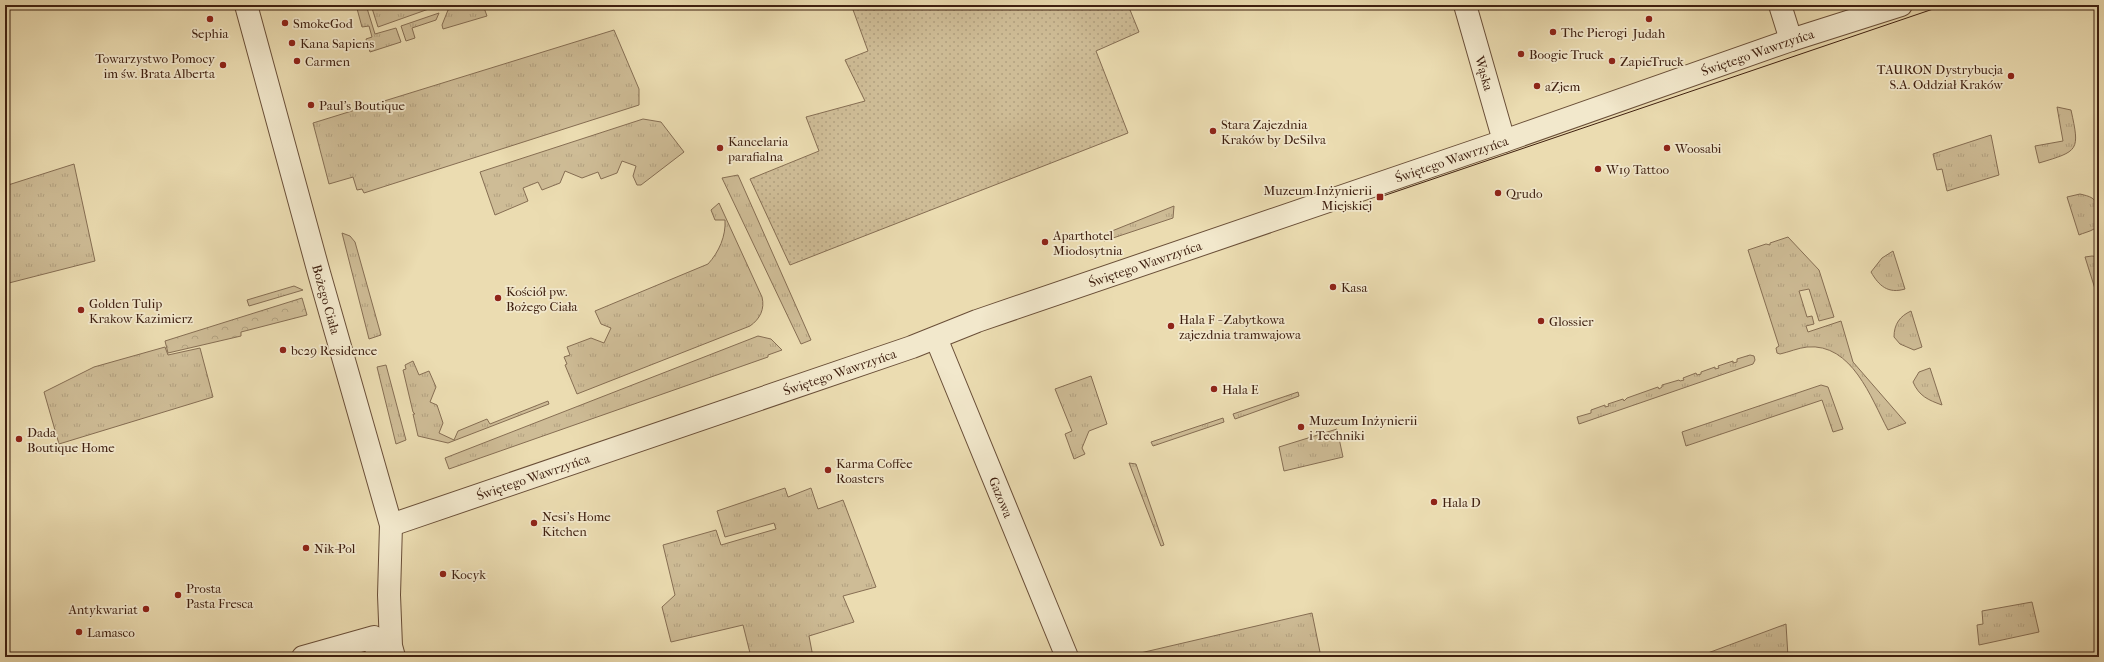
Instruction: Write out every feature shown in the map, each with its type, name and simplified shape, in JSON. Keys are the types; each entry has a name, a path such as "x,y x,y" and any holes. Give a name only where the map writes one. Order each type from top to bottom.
{"street":[{"name":"Bożego Ciała","path":"246,5 319,273 391,525 389,595 391,646 394,657"},
{"name":"Wąska","path":"1464,5 1504,141"},
{"path":"1780,5 1791,40"},
{"name":"Świętego Wawrzyńca","path":"391,525 936,338 977,321 1504,141 1791,40 1901,5"},
{"name":"Gazowa","path":"936,338 1067,657"},
{"path":"303,657 374,637 378,657"}],"green space":[{"path":"356,5 366,5 375,34 396,28 401,42 370,52 366,39 372,37 369,26 362,27"},
{"path":"371,5 440,5 378,27"},
{"path":"461,5 483,5 487,16 443,29 442,25 448,10"},
{"path":"857,5 1128,5 1139,32 1096,51 1128,133 790,265 750,179 819,151 806,117 865,101 845,60 868,51 852,7"},
{"path":"439,13 436,20 412,28 415,38 406,41 401,26"},
{"path":"614,30 639,89 639,105 364,193 362,189 357,190 353,177 329,184 313,123"},
{"path":"2057,107 2071,110 2074,124 2075,142 2069,152 2039,163 2035,146 2063,141"},
{"path":"643,119 661,122 684,152 641,185 637,185 633,176 636,166 622,161 617,173 601,179 598,172 582,178 565,171 560,183 542,190 538,182 523,188 528,201 495,215 480,172"},
{"path":"1991,135 1999,175 1947,191 1942,169 1937,170 1933,154"},
{"path":"74,164 95,261 5,284 5,186"},
{"path":"738,175 811,340 801,344 722,178"},
{"path":"2080,194 2091,197 2095,201 2099,209 2100,218 2094,229 2079,235 2067,197"},
{"path":"719,203 762,297 763,306 757,320 750,326 577,394 565,365 567,364 564,357 570,355 567,347 591,338 604,343 611,328 601,324 595,311 708,264 723,238 725,220 715,220 711,210"},
{"path":"1174,206 1173,218 1104,241 1102,235"},
{"path":"342,233 350,236 355,242 381,335 369,339"},
{"path":"1788,237 1819,270 1834,317 1819,321 1809,289 1799,291 1807,317 1812,316 1814,324 1806,326 1808,332 1841,321 1853,362 1906,423 1888,430 1858,375 1848,363 1836,354 1823,348 1807,347 1780,354 1777,353 1776,348 1779,346 1748,250 1766,244 1770,245 1770,243"},
{"path":"1893,251 1905,289 1889,290 1885,288 1877,281 1871,272 1882,258"},
{"path":"2085,257 2099,257 2099,291 2096,292"},
{"path":"294,286 303,290 249,306 247,300"},
{"path":"302,298 307,315 241,332 241,336 168,353 165,341"},
{"path":"1911,311 1922,347 1914,350 1900,344 1894,337 1896,324 1904,315"},
{"path":"758,336 771,339 782,350 768,355 768,357 449,469 445,458"},
{"path":"165,347 168,355 200,348 213,397 59,444 44,392 94,367"},
{"path":"1750,355 1754,356 1755,360 1753,364 1579,424 1577,417 1591,413 1591,410 1605,405 1605,407 1609,406 1608,404 1623,399 1624,401 1627,398 1658,387 1659,389 1662,385 1684,380 1683,378 1696,373 1697,375 1701,374 1701,372 1715,367 1715,369 1719,368 1718,366 1733,361 1733,363 1737,362 1737,359"},
{"path":"413,361 419,375 429,371 436,387 430,402 437,405 443,423 439,433 454,440 458,431 487,419 490,424 548,401 549,404 448,443 418,436 413,414 415,414 413,412 403,370 406,369 405,365"},
{"path":"386,365 406,440 396,444 377,367"},
{"path":"1930,368 1942,405 1924,397 1915,387 1913,382 1919,372"},
{"path":"1091,376 1107,424 1089,431 1082,448 1085,454 1074,459 1065,434 1072,431 1055,389"},
{"path":"1821,385 1828,387 1843,429 1833,432 1822,400 1686,446 1682,432"},
{"path":"1298,392 1299,396 1235,419 1233,414"},
{"path":"1223,418 1224,422 1153,446 1151,442"},
{"path":"1337,429 1343,457 1284,471 1279,447"},
{"path":"1129,463 1136,464 1164,545 1161,546"},
{"path":"785,488 788,497 811,488 818,509 843,500 876,587 843,596 854,622 809,636 813,657 751,657 743,625 671,642 662,607 675,595 663,545 716,530 721,545 776,529 774,523 725,537 717,511"},
{"path":"2032,602 2039,632 1979,645 1977,625 1983,624 1982,611"},
{"path":"1312,613 1321,657 1123,657"},
{"path":"1786,624 1788,657 1697,657"}],"tram line":[{"path":"1380,197 1945,5"}],"place":[{"name":"Sephia","path":"210,19"},
{"name":"Judah","path":"1649,19"},
{"name":"SmokeGod","path":"285,23"},
{"name":"The Pierogi","path":"1553,32"},
{"name":"Kana Sapiens","path":"292,43"},
{"name":"Boogie Truck","path":"1521,54"},
{"name":"Carmen","path":"297,61"},
{"name":"ZapieTruck","path":"1612,61"},
{"name":"Towarzystwo Pomocy im św. Brata Alberta","path":"223,65"},
{"name":"TAURON Dystrybucja S.A. Oddział Kraków","path":"2011,76"},
{"name":"aZjem","path":"1537,86"},
{"name":"Paul's Boutique","path":"311,105"},
{"name":"Stara Zajezdnia Kraków by DeSilva","path":"1213,131"},
{"name":"Kancelaria parafialna","path":"720,148"},
{"name":"Woosabi","path":"1667,148"},
{"name":"W19 Tattoo","path":"1598,169"},
{"name":"Qrudo","path":"1498,193"},
{"name":"Muzeum Inżynierii Miejskiej","path":"1380,197"},
{"name":"Aparthotel Miodosytnia","path":"1045,242"},
{"name":"Kasa","path":"1333,287"},
{"name":"Kościół pw. Bożego Ciała","path":"498,298"},
{"name":"Golden Tulip Krakow Kazimierz","path":"81,310"},
{"name":"Glossier","path":"1541,321"},
{"name":"Hala F - Zabytkowa zajezdnia tramwajowa","path":"1171,326"},
{"name":"bc29 Residence","path":"283,350"},
{"name":"Hala E","path":"1214,389"},
{"name":"Muzeum Inżynierii i Techniki","path":"1301,427"},
{"name":"Dada Boutique Home","path":"19,439"},
{"name":"Karma Coffee Roasters","path":"828,470"},
{"name":"Hala D","path":"1434,502"},
{"name":"Nesi's Home Kitchen","path":"534,523"},
{"name":"Nik-Pol","path":"306,548"},
{"name":"Kocyk","path":"443,574"},
{"name":"Prosta Pasta Fresca","path":"178,595"},
{"name":"Antykwariat","path":"146,609"},
{"name":"Lamasco","path":"79,632"}]}
